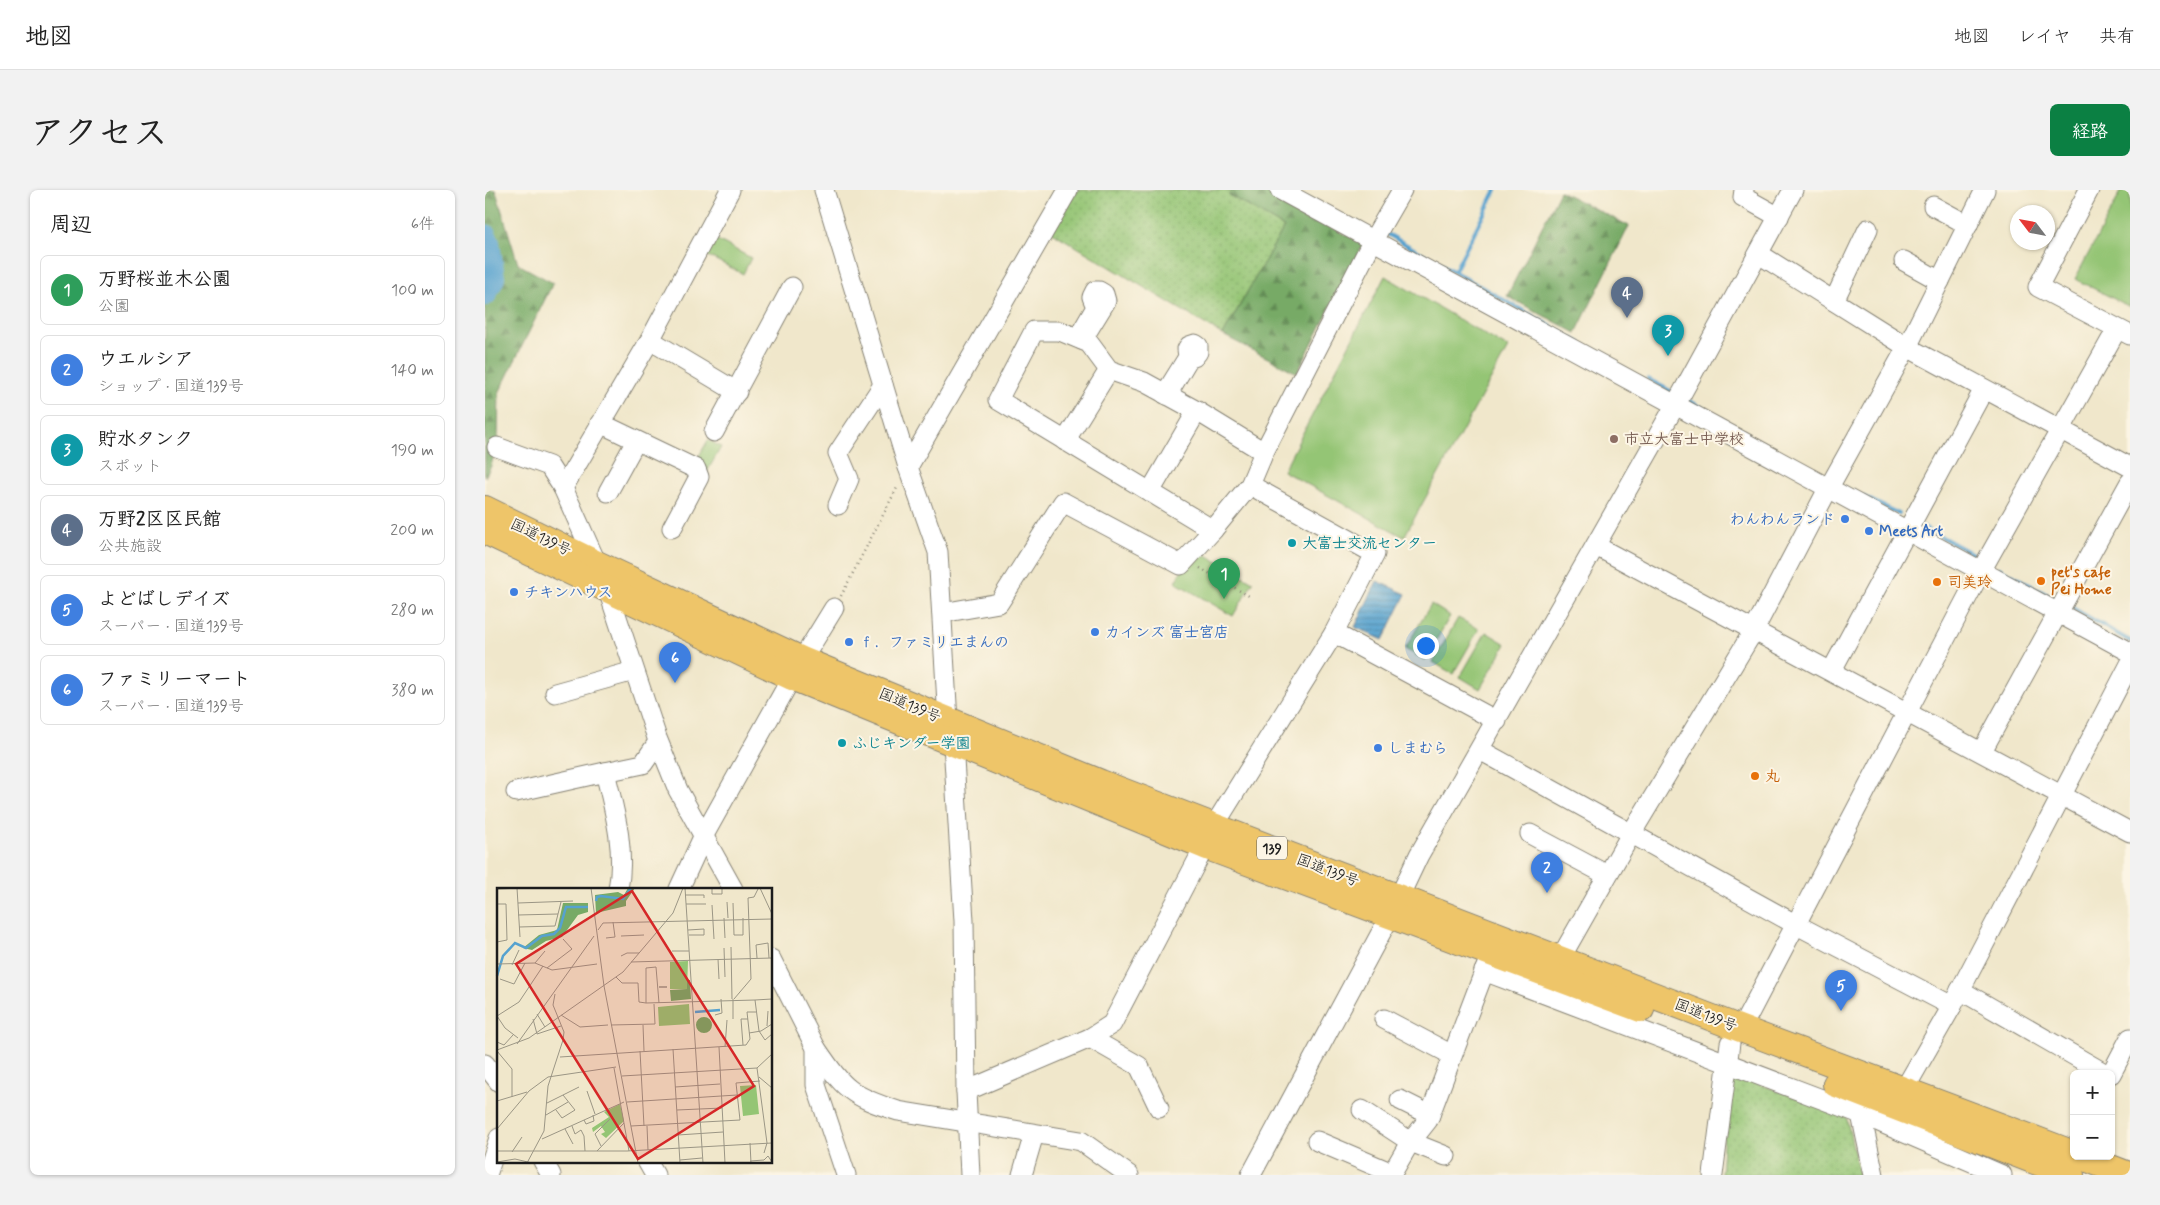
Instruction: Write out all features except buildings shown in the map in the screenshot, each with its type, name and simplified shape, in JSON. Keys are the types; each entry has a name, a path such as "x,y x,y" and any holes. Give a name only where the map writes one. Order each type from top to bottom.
{"highway":[{"name":"国道139号","path":"485,510 597,564 797,668"},
{"name":"国道139号","path":"485,531 608,590 950,732 1209,836 1395,907 1560,959 1733,1045 1859,1103 2069,1161 2129,1175"},
{"name":"国道139号","path":"1395,907 1488,962 1733,1045 1904,1090 2069,1161"}],"street":[{"path":"563,488 649,340 729,190"},
{"path":"825,190 908,468 938,552 964,921 966,1091 970,1175"},
{"path":"908,468 1068,190"},
{"path":"1280,190 2130,652"},
{"path":"942,613 999,603 1063,502 1181,565 1250,485 1373,240 1403,190"},
{"path":"1744,190 1743,197 1779,217"},
{"path":"1251,1175 1395,907 1419,855 1676,404 1793,190"},
{"path":"1560,959 1631,834 1754,630 1828,488 1907,348 1985,190"},
{"path":"1713,1175 1733,1045 1981,571 2061,430 2123,332 2039,287 2089,190"},
{"path":"1933,206 1968,225"},
{"path":"1834,301 1868,229"},
{"path":"1759,254 1907,348 2130,467"},
{"path":"1904,261 1940,281"},
{"path":"714,432 792,287"},
{"path":"1213,530 998,400 1034,331 1060,331 1089,342 1109,370 1144,382 1197,410 1265,452"},
{"path":"649,340 737,392"},
{"path":"1065,440 1109,370"},
{"path":"838,505 849,479 839,453 883,385"},
{"path":"1832,670 1984,390"},
{"path":"1149,492 1197,410"},
{"path":"600,423 695,469 699,477 672,528"},
{"path":"608,492 636,440"},
{"path":"497,447 549,466 563,488 597,564"},
{"path":"1982,751 2130,482"},
{"path":"966,1091 1090,1038 1112,1024 1209,836 1334,633 1375,554 1250,485"},
{"path":"1596,546 1832,670 2130,832"},
{"path":"608,590 633,671 658,742 678,790 732,888"},
{"path":"679,888 703,837 797,668 834,608"},
{"path":"1334,633 1497,721"},
{"path":"1904,1090 1956,998 2130,664"},
{"path":"555,693 633,671"},
{"path":"516,792 643,764 658,742"},
{"path":"1480,750 1795,924 1956,998 2098,1070"},
{"path":"605,772 615,814 620,856 618,888"},
{"path":"1530,834 1607,875"},
{"path":"1317,1140 1391,1174 1429,1115 1488,962"},
{"path":"773,963 817,1048 837,1078 851,1092 870,1102 898,1111 1081,1141 1129,1175"},
{"path":"1384,1019 1452,1055"},
{"path":"1090,1038 1139,1066 1159,1108"},
{"path":"2113,1070 2130,1038"},
{"path":"817,1048 816,1085 846,1175"},
{"path":"485,1064 497,1079"},
{"path":"1400,1100 1429,1115"},
{"path":"1859,1103 1873,1175"},
{"path":"1859,1103 2002,1175"},
{"path":"1362,1110 1411,1142 1447,1156"},
{"path":"1022,1175 1034,1134"},
{"path":"487,1175 497,1144"},
{"path":"544,1162 551,1175"},
{"path":"648,1162 655,1175"}],"path":[{"path":"834,608 908,468"},
{"path":"1186,560 1249,596"}],"green space":[{"path":"485,190 495,190 518,264 553,283 499,393 498,440 491,466 485,477"},
{"path":"1076,190 1232,190 1229,195 1284,227 1223,335 1052,232"},
{"path":"1232,190 1264,190 1363,244 1297,373 1223,335 1284,227 1229,195"},
{"path":"2122,190 2130,190 2130,307 2075,279"},
{"path":"1560,191 1629,226 1576,333 1507,296"},
{"path":"710,236 751,258 743,274 702,253"},
{"path":"1385,276 1508,348 1404,537 1283,471"},
{"path":"708,440 721,447 707,472 694,465"},
{"path":"1201,552 1253,582 1233,616 1175,582 1183,568"},
{"path":"1431,604 1450,616 1425,660 1405,649"},
{"path":"1458,618 1479,629 1453,674 1433,662"},
{"path":"1486,632 1506,644 1480,689 1460,677"},
{"path":"1728,1073 1846,1115 1859,1175 1721,1175"}],"water":[{"path":"1377,581 1406,594 1383,640 1355,627"}],"waterway":[{"path":"1454,272 1496,190"},
{"path":"1384,232 1580,343"},
{"path":"485,236 488,243 493,278 485,294"},
{"path":"1648,379 1674,393"},
{"path":"1688,400 1731,425"},
{"path":"1864,497 1899,514"},
{"path":"1918,524 1982,559"},
{"path":"1999,568 2059,601"},
{"path":"2069,606 2130,641"}],"place":[{"name":"万野2区区民館","path":"1627,318"},
{"name":"貯水タンク","path":"1668,356"},
{"name":"市立大富士中学校","path":"1614,439"},
{"name":"わんわんランド","path":"1845,519"},
{"name":"Meets Art","path":"1869,531"},
{"name":"大富士交流センター","path":"1292,543"},
{"name":"pet's cafe Pei Home","path":"2041,581"},
{"name":"司美玲","path":"1937,582"},
{"name":"チキンハウス","path":"514,592"},
{"name":"万野桜並木公園","path":"1224,599"},
{"name":"カインズ 富士宮店","path":"1095,632"},
{"name":"ｆ．ファミリエまんの","path":"849,642"},
{"name":"ファミリーマート","path":"675,683"},
{"name":"ふじキンダー学園","path":"842,743"},
{"name":"しまむら","path":"1378,748"},
{"name":"丸","path":"1755,776"},
{"name":"ウエルシア","path":"1547,893"},
{"name":"よどばしデイズ","path":"1841,1011"}]}
